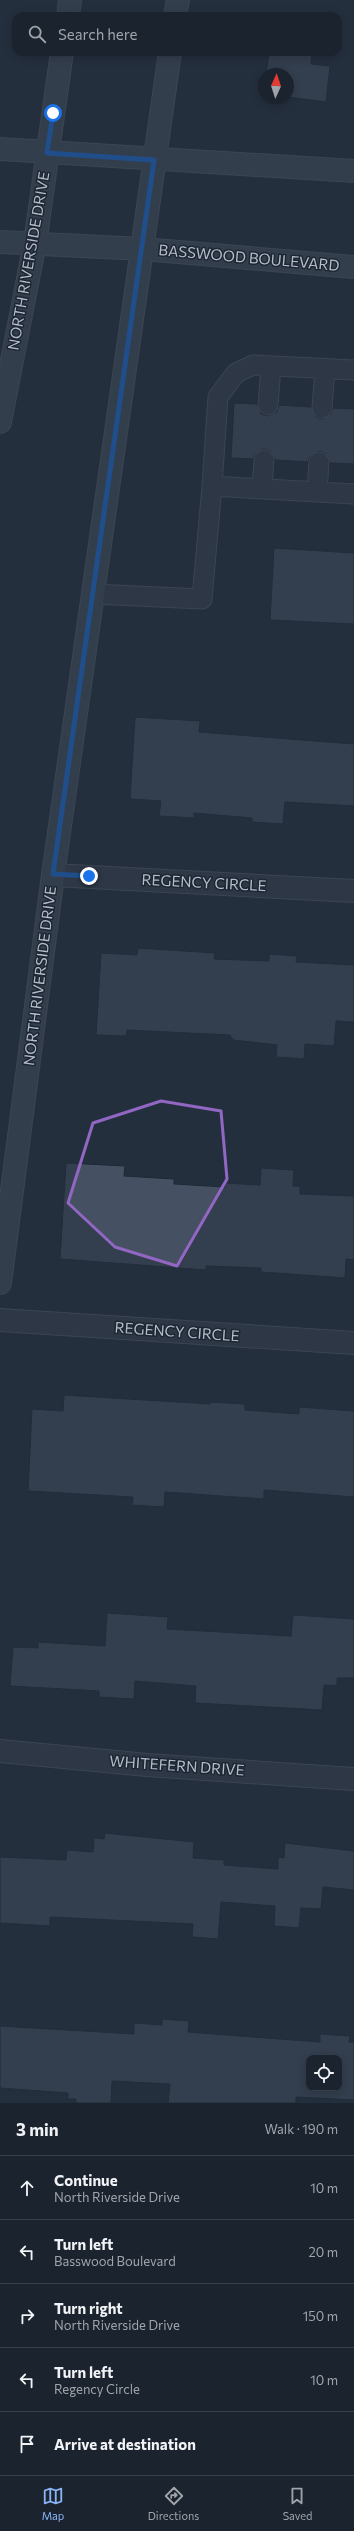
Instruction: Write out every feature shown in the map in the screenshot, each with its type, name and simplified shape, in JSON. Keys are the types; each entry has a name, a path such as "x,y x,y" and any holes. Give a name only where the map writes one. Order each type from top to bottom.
{"main road":[{"path":"68,12 70,0"},
{"path":"176,12 178,0"},
{"name":"NORTH RIVERSIDE DRIVE","path":"0,422 35,243 61,56"},
{"name":"NORTH RIVERSIDE DRIVE","path":"0,1283 53,874 169,56"},
{"path":"0,149 154,160 354,171"},
{"name":"BASSWOOD BOULEVARD","path":"0,242 143,249 354,267"}],"street":[{"name":"REGENCY CIRCLE","path":"53,874 354,891"},
{"name":"REGENCY CIRCLE","path":"0,1320 354,1343"},
{"name":"WHITEFERN DRIVE","path":"0,1751 147,1765 354,1779"}],"lane":[{"path":"93,594 202,599 218,397 236,373 253,365 354,370"},
{"path":"268,405 271,366"},
{"path":"322,408 325,368"},
{"path":"262,488 264,460"},
{"path":"317,492 319,462"},
{"path":"212,486 354,494"}],"highlighted area":[{"path":"161,1101 221,1111 227,1179 177,1266 115,1247 68,1203 93,1123"}],"building":[{"path":"268,56 312,56 311,64 330,66 326,102 294,98 294,68 267,68"},
{"path":"234,403 257,404 261,414 268,416 277,412 279,405 311,407 316,417 322,419 331,414 333,408 354,409 354,464 330,463 325,453 319,451 310,456 308,462 275,460 270,451 264,449 255,454 253,459 231,458"},
{"path":"274,548 354,553 354,624 270,620"},
{"path":"135,717 200,721 199,732 354,744 354,806 285,802 283,824 252,822 252,818 194,813 194,818 159,816 161,801 130,799"},
{"path":"138,948 215,953 214,959 269,961 269,954 297,956 296,962 354,965 354,1022 336,1021 334,1046 305,1044 304,1059 276,1057 277,1045 233,1040 230,1035 127,1030 126,1036 96,1035 101,953 137,955"},
{"path":"66,1163 125,1166 124,1176 174,1179 174,1184 225,1187 225,1183 260,1185 261,1168 294,1170 293,1186 300,1186 300,1194 354,1196 354,1260 346,1259 345,1278 261,1272 261,1268 206,1266 206,1270 60,1259"},
{"path":"64,1395 210,1404 210,1402 245,1404 245,1410 299,1414 299,1407 354,1411 354,1497 264,1490 264,1499 165,1492 164,1507 132,1505 133,1497 28,1491 32,1409 63,1411"},
{"path":"107,1613 168,1617 167,1629 291,1636 293,1615 354,1619 354,1678 337,1678 337,1686 324,1685 322,1710 195,1703 196,1686 135,1681 134,1699 99,1697 99,1691 10,1686 13,1647 38,1648 38,1642 105,1646"},
{"path":"105,1833 194,1842 193,1858 224,1860 224,1865 278,1869 278,1857 284,1858 285,1843 354,1851 354,1890 323,1887 321,1909 301,1908 299,1928 274,1926 275,1906 221,1902 218,1939 192,1937 193,1924 50,1917 50,1926 0,1923 0,1857 66,1860 67,1850 93,1852 94,1838 104,1839"},
{"path":"162,2019 189,2021 188,2032 320,2042 320,2034 350,2036 349,2042 354,2042 354,2100 296,2097 296,2103 168,2103 170,2084 112,2081 111,2103 76,2103 76,2099 68,2099 68,2093 0,2088 0,2026 134,2034 134,2023 162,2025"}],"route":[{"path":"53,113 47,153 154,160 138,287 53,874 89,876"}]}
